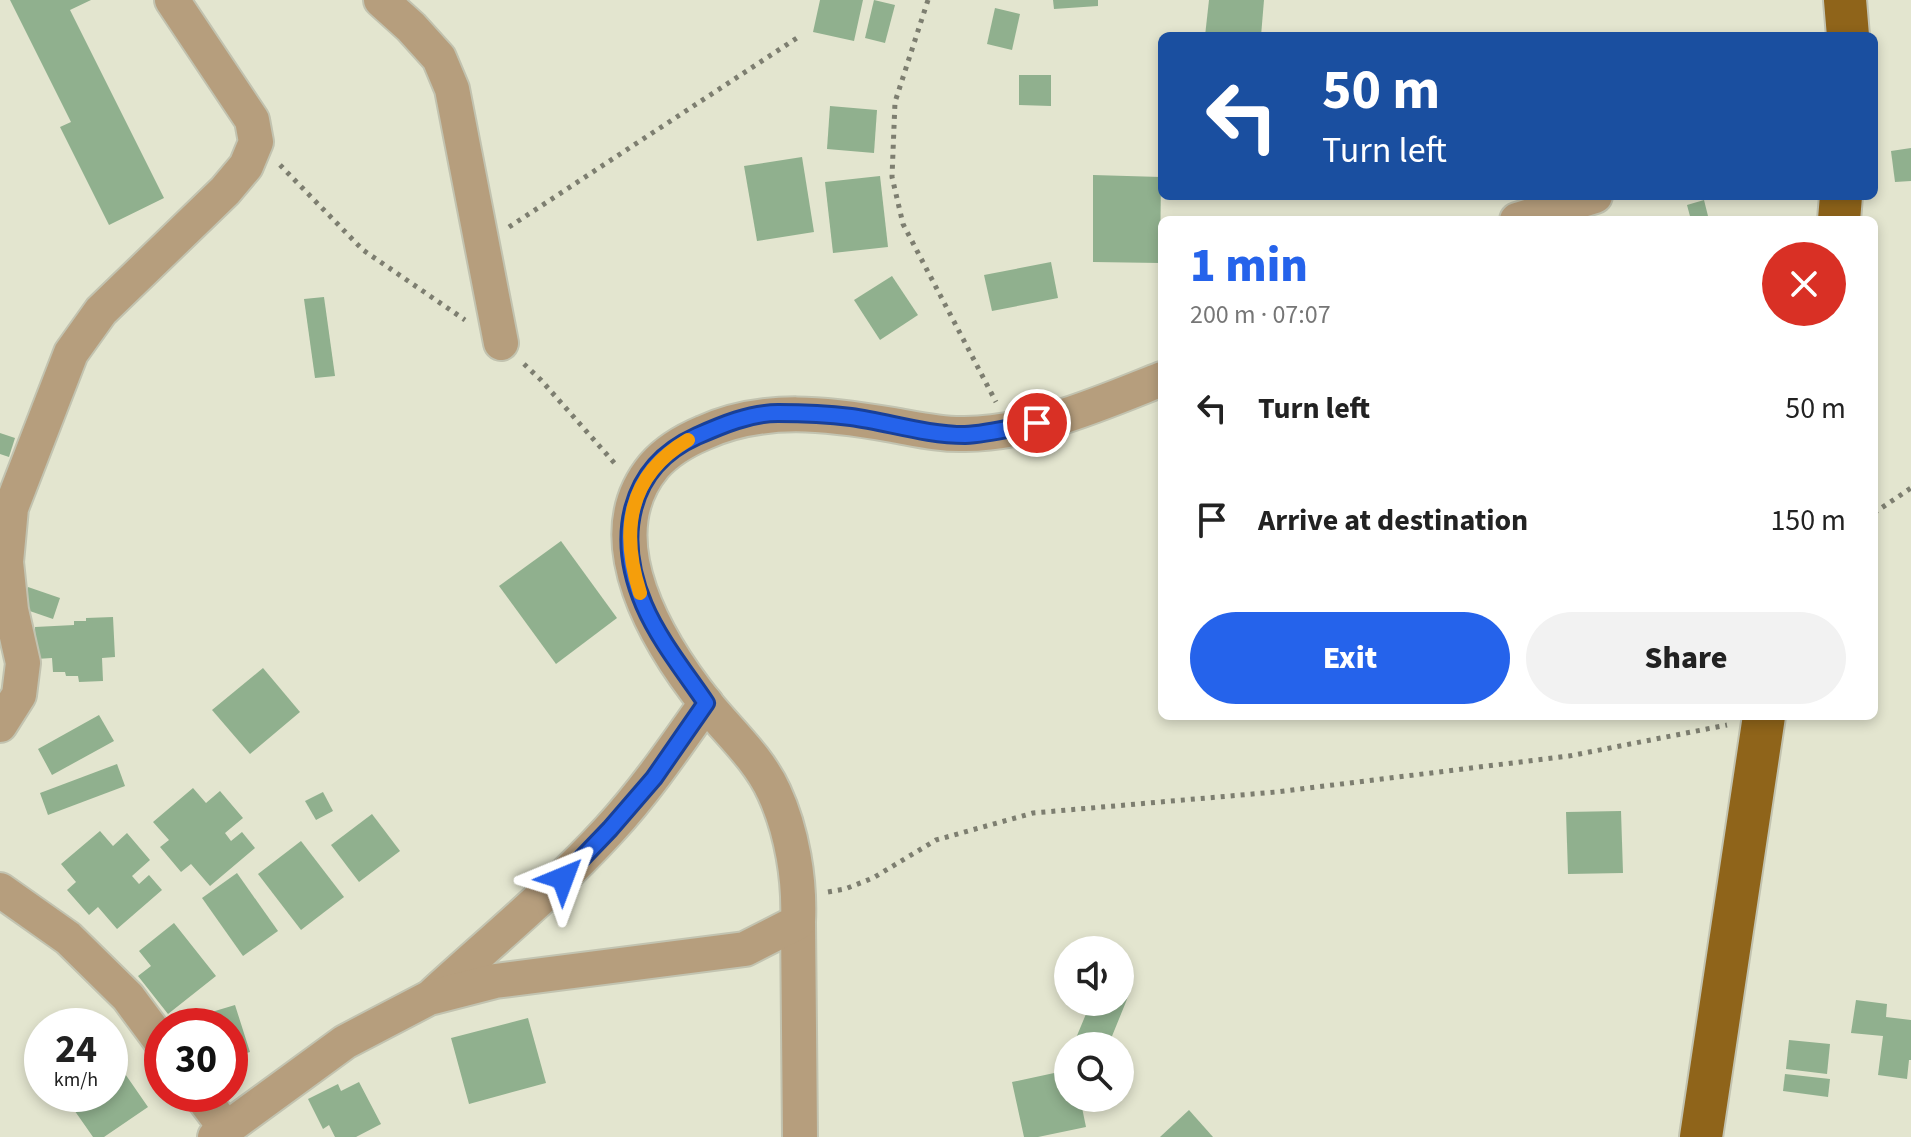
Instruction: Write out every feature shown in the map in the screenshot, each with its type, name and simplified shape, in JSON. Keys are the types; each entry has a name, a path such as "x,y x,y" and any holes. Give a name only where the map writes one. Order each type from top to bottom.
{"main road":[{"path":"1845,0 1848,32"},
{"path":"1701,1137 1764,720"}],"street":[{"path":"0,725 19,695 23,663 11,610 6,562 11,508 71,353 101,311 225,191 246,166 256,142 252,120 172,0"},
{"path":"381,0 439,58 452,89 501,343"},
{"path":"1530,216 1582,200"},
{"path":"800,1137 799,910 787,832 774,792 752,758 706,703 650,617 634,574 630,538 632,507 644,479 664,455 686,441 738,420 775,413 850,417 965,435 1065,417 1158,381"},
{"path":"429,998 563,878 610,829 654,778 706,703"},
{"path":"0,890 68,938 128,997 144,1019"},
{"path":"209,1112 221,1134 345,1042 429,998 495,981 745,949 799,910"}],"path":[{"path":"928,0 895,102 892,177 903,224 1009,428"},
{"path":"481,244 800,36"},
{"path":"256,142 363,250 501,343 541,380 639,491"},
{"path":"1878,510 1911,488"},
{"path":"799,910 873,878 936,840 1033,813 1276,792 1569,756 1749,720"}],"building":[{"path":"10,0 91,0 70,10 164,198 109,225 60,127 71,122"},
{"path":"820,0 863,0 854,41 813,32"},
{"path":"874,0 895,5 885,43 865,38"},
{"path":"1053,0 1098,0 1098,6 1054,9"},
{"path":"1209,0 1264,0 1261,32 1205,32"},
{"path":"995,8 1020,14 1012,50 987,44"},
{"path":"1019,75 1051,75 1051,106 1019,105"},
{"path":"830,106 877,110 874,153 827,149"},
{"path":"1911,148 1911,181 1895,182 1891,151"},
{"path":"802,157 814,232 757,241 744,166"},
{"path":"1093,175 1158,177 1158,200 1161,200 1158,263 1093,262"},
{"path":"880,176 888,247 833,253 825,182"},
{"path":"1704,200 1708,216 1690,216 1687,205"},
{"path":"1051,262 1058,298 992,311 984,275"},
{"path":"892,276 918,315 880,340 854,300"},
{"path":"324,297 335,376 315,378 304,299"},
{"path":"0,433 15,438 9,457 0,454"},
{"path":"561,541 617,618 556,664 499,586"},
{"path":"28,587 60,598 53,619 21,608"},
{"path":"113,617 115,657 102,658 103,681 79,682 78,676 53,672 52,658 36,659 35,627 74,625 74,621 86,621 86,618"},
{"path":"263,668 300,712 250,754 212,710"},
{"path":"99,715 114,741 52,775 38,749"},
{"path":"117,764 125,786 48,815 40,793"},
{"path":"193,788 206,803 220,791 243,818 225,833 231,841 242,832 255,848 210,886 191,864 181,872 160,847 169,840 153,822"},
{"path":"323,792 333,811 316,820 305,801"},
{"path":"1621,811 1623,873 1568,874 1566,812"},
{"path":"372,814 400,851 359,882 331,845"},
{"path":"100,831 113,846 127,833 150,860 132,876 139,884 149,875 162,890 117,929 98,907 89,915 67,890 76,882 61,864"},
{"path":"301,841 344,897 301,930 258,874"},
{"path":"237,873 278,931 243,956 202,898"},
{"path":"174,923 216,976 176,1008 163,1008 138,976 151,966 139,951"},
{"path":"1856,1000 1887,1004 1886,1017 1911,1020 1911,1060 1907,1079 1878,1075 1883,1036 1851,1033"},
{"path":"1085,1016 1120,1016 1114,1032 1078,1032"},
{"path":"528,1018 546,1083 469,1104 451,1038"},
{"path":"1789,1040 1830,1044 1827,1074 1786,1069"},
{"path":"1054,1073 1054,1112 1083,1112 1086,1127 1024,1137 1012,1082"},
{"path":"1785,1074 1830,1079 1828,1097 1783,1091"},
{"path":"128,1078 144,1101 144,1110 104,1137 93,1137 76,1112 128,1112"},
{"path":"359,1082 381,1124 356,1137 335,1137 329,1125 323,1129 308,1099 338,1084 341,1091"},
{"path":"1189,1110 1213,1137 1160,1137"}],"slow traffic":[{"path":"640,593 634,574 630,538 632,507 644,479 664,455 688,440"}],"route":[{"path":"563,878 654,778 706,703 662,639 645,606 634,574 630,538 632,507 644,479 664,455 711,429 775,413 850,417 965,435 1037,423"}]}
